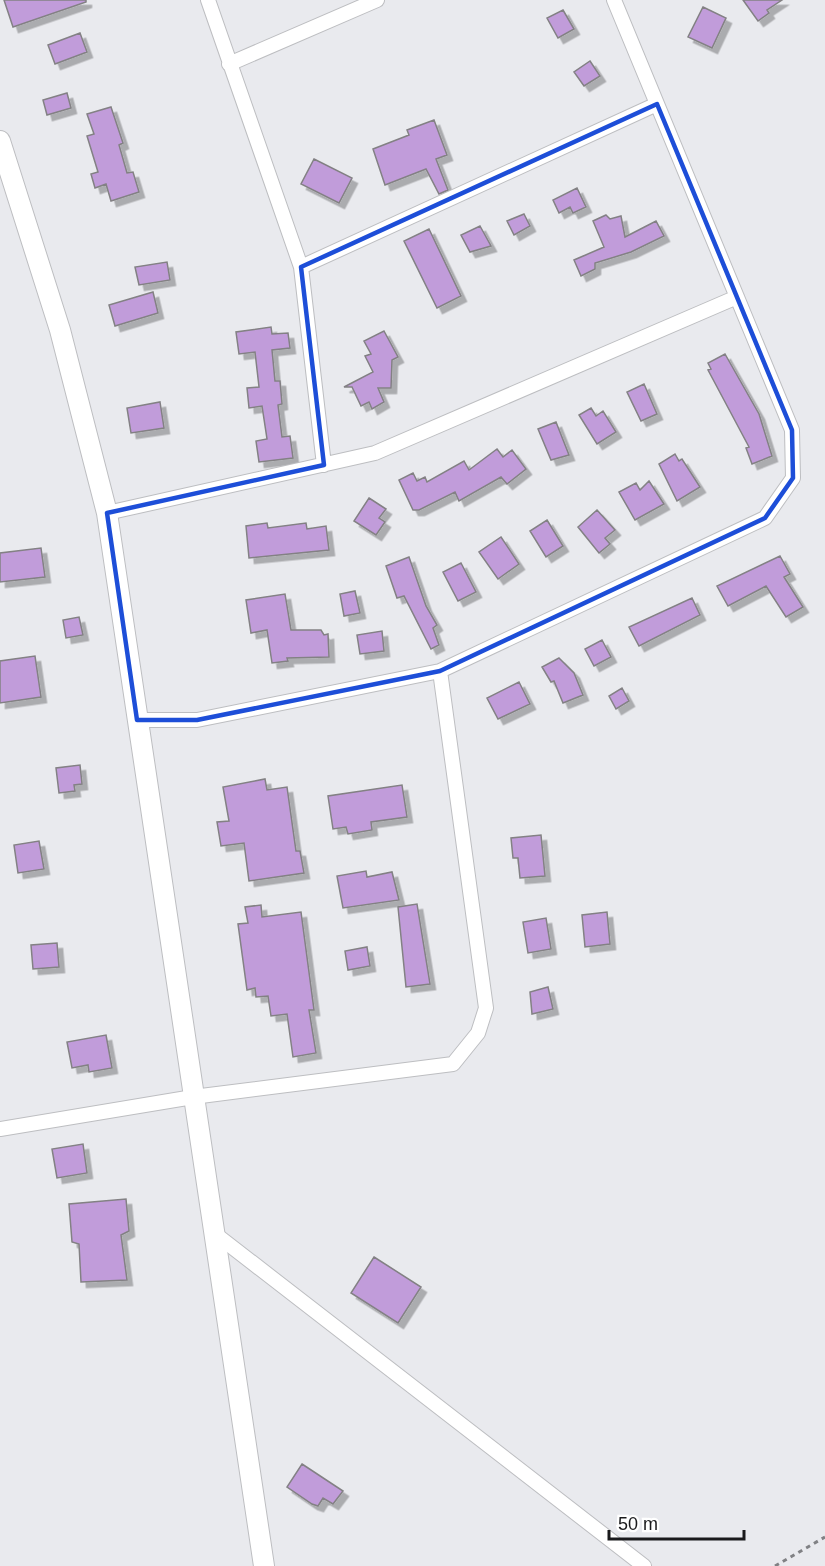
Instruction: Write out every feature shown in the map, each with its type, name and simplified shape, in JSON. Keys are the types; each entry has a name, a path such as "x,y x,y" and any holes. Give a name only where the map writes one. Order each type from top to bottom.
{"main road":[{"path":"0,141 60,330 107,513 264,1566"}],"street":[{"path":"208,0 301,267 324,465"},
{"path":"229,64 377,0"},
{"path":"137,720 197,720 440,671 765,518 793,478 792,430 614,0"},
{"path":"301,267 657,104"},
{"path":"107,513 375,453 737,297"},
{"path":"0,1130 194,1097 453,1064 478,1033 486,1008 440,671"},
{"path":"214,1233 644,1566"}],"path":[{"path":"775,1566 825,1537"}],"highlighted area":[{"path":"657,104 792,430 793,478 765,518 440,671 197,720 137,720 107,513 324,465 301,267"}],"building":[{"path":"4,0 86,0 86,2 13,27"},
{"path":"743,0 782,0 767,10 769,13 758,21"},
{"path":"703,7 726,18 712,48 688,37"},
{"path":"563,10 574,29 558,38 547,18"},
{"path":"80,33 87,52 55,64 48,45"},
{"path":"590,61 600,76 584,86 574,72"},
{"path":"67,93 71,108 47,115 43,100"},
{"path":"111,107 123,143 119,145 127,173 133,172 139,192 111,201 106,184 95,188 91,174 98,172 87,136 94,134 87,114"},
{"path":"434,120 447,155 436,159 448,190 439,194 426,169 385,185 373,149 409,135 407,130"},
{"path":"314,159 352,178 339,203 301,184"},
{"path":"577,188 586,207 573,213 570,207 559,213 553,200"},
{"path":"524,214 530,226 514,235 507,221"},
{"path":"606,215 610,219 621,216 625,237 656,221 664,236 631,252 595,263 595,269 581,276 574,260 604,247 593,221"},
{"path":"480,226 491,246 470,252 461,235"},
{"path":"429,229 461,296 437,308 404,241"},
{"path":"167,262 170,280 139,285 135,267"},
{"path":"153,292 158,313 115,326 109,305"},
{"path":"271,327 272,334 288,333 290,348 272,350 275,381 280,381 282,404 278,405 282,437 290,436 293,458 259,462 256,441 267,439 262,406 249,408 247,388 259,387 255,352 239,354 236,332"},
{"path":"384,331 398,357 392,360 391,388 378,388 384,402 372,409 369,402 361,406 352,387 344,387 373,372 365,356 371,354 364,341"},
{"path":"725,354 759,414 772,456 752,464 746,448 749,447 708,370 711,369 708,363"},
{"path":"644,384 657,414 641,421 627,392"},
{"path":"160,402 164,428 131,433 127,408"},
{"path":"591,408 596,416 603,411 616,432 597,444 579,415"},
{"path":"556,422 569,455 551,460 538,429"},
{"path":"497,449 503,457 512,450 526,469 507,484 501,477 459,501 455,492 419,510 413,510 399,480 413,473 417,481 425,477 427,482 464,461 469,470"},
{"path":"675,454 679,461 682,459 700,487 677,501 659,464"},
{"path":"649,481 664,504 635,520 619,492 636,483 640,490"},
{"path":"369,498 386,509 379,518 385,522 376,535 354,521"},
{"path":"597,510 615,530 605,538 610,544 599,553 578,527"},
{"path":"547,520 563,546 546,557 530,531"},
{"path":"267,523 268,528 306,523 307,529 326,526 329,550 249,558 246,526"},
{"path":"501,537 519,564 498,579 479,552"},
{"path":"41,548 45,577 0,582 0,553"},
{"path":"780,556 790,574 784,577 803,607 786,617 766,586 728,606 717,586"},
{"path":"409,557 426,606 437,625 433,628 439,645 431,649 404,596 397,598 386,566"},
{"path":"461,563 476,592 458,601 443,572"},
{"path":"355,591 360,613 344,616 340,594"},
{"path":"285,594 291,630 321,630 324,635 328,634 329,657 287,658 288,661 272,663 267,630 251,633 246,600"},
{"path":"692,598 700,615 639,646 629,627"},
{"path":"79,617 83,635 66,638 63,620"},
{"path":"382,631 384,651 360,654 357,635"},
{"path":"602,640 611,657 594,666 585,649"},
{"path":"35,656 41,697 0,703 0,661"},
{"path":"559,658 574,673 583,695 563,703 554,681 551,682 542,667"},
{"path":"519,682 530,704 498,719 487,698"},
{"path":"622,688 629,701 616,709 609,696"},
{"path":"80,765 82,784 74,785 75,791 59,793 56,768"},
{"path":"265,779 267,790 287,787 296,851 300,851 304,873 249,881 244,843 221,846 217,822 229,821 223,787"},
{"path":"402,785 407,817 371,822 372,830 348,834 346,827 333,829 328,796"},
{"path":"541,835 545,876 520,878 518,858 513,858 511,838"},
{"path":"39,841 44,869 18,873 14,845"},
{"path":"366,871 367,877 392,872 399,900 343,908 337,876"},
{"path":"417,904 430,984 406,987 398,907"},
{"path":"261,905 262,917 301,912 314,1010 309,1010 316,1053 293,1057 287,1014 271,1016 268,996 256,997 255,988 247,990 238,924 248,923 245,907"},
{"path":"607,912 610,944 585,947 582,915"},
{"path":"546,918 551,949 528,953 523,922"},
{"path":"57,943 59,967 33,969 31,945"},
{"path":"367,947 370,966 348,970 345,951"},
{"path":"548,987 553,1009 532,1014 530,992"},
{"path":"106,1035 112,1068 89,1072 88,1065 72,1068 67,1042"},
{"path":"83,1144 87,1173 57,1178 52,1149"},
{"path":"126,1199 129,1231 121,1235 127,1280 81,1282 79,1244 72,1242 69,1204"},
{"path":"374,1257 421,1287 398,1323 351,1293"},
{"path":"302,1464 343,1491 333,1504 323,1498 318,1506 312,1504 287,1487"}]}
